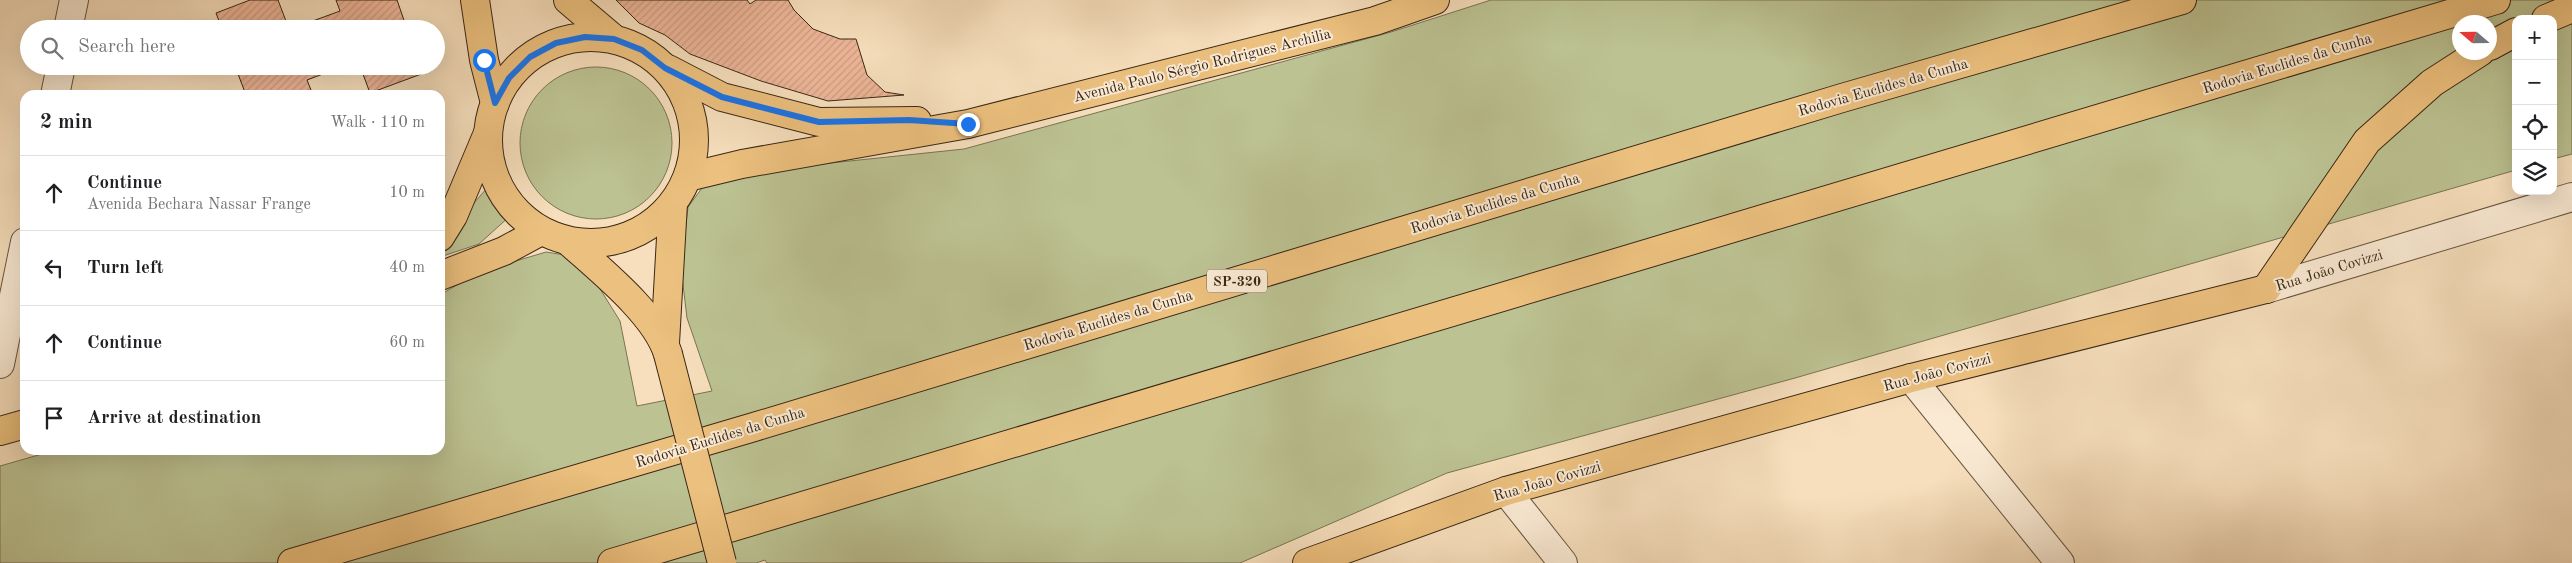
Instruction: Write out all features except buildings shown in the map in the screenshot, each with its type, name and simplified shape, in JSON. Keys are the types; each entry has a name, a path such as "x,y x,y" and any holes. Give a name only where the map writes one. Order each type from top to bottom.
{"main road":[{"path":"475,0 484,60 495,103"},
{"path":"568,0 614,39"},
{"name":"Avenida Paulo Sérgio Rodrigues Archilia","path":"688,177 742,164 968,124 1375,21 1434,0"},
{"name":"Rodovia Euclides da Cunha","path":"292,563 764,424 1842,98 2182,0"},
{"name":"Rodovia Euclides da Cunha","path":"612,563 2496,0"},
{"path":"2555,15 2572,8"},
{"path":"2497,42 2512,34"},
{"path":"445,229 453,216 488,132 495,103 509,78 530,57 556,43 585,37 614,39 642,50 665,68 682,91 692,119 694,148 688,177 673,203 652,224 626,238 598,244 568,242 541,231 518,214 500,189 490,162 488,132"},
{"path":"2266,288 2367,141 2432,83 2468,60"},
{"name":"Avenida Paulo Sérgio Rodrigues Archilia","path":"665,68 722,97 819,122 909,120 968,124"},
{"path":"673,203 666,349 722,563"},
{"path":"445,274 504,251 541,231"},
{"path":"568,242 631,300 666,349"},
{"name":"Rua João Covizzi","path":"1307,563 1506,491 1911,378 2266,288"},
{"path":"0,431 20,425"}],"street":[{"path":"70,20 74,0"},
{"path":"56,90 59,75"},
{"name":"Rua João Covizzi","path":"2266,288 2572,197"},
{"path":"0,364 20,266"},
{"path":"1911,378 2060,563"},
{"path":"1506,491 1563,563"}],"green space":[{"path":"1491,0 2572,0 2572,154 2557,158 2557,15 2512,15 2512,171 1795,378 1447,473 1240,563 767,563 765,560 756,563 0,563 0,466 38,455 445,455 445,292 479,272 546,252 571,256 592,276 620,321 637,406 712,391 687,318 681,268 688,207 705,184 745,172 964,149 1391,32"},
{"path":"596,67 611,68 625,73 650,89 666,114 671,128 671,158 666,172 650,197 625,213 611,218 596,219 581,218 567,213 542,197 526,172 521,158 520,143 521,128 526,114 542,89 567,73 581,68"},
{"path":"488,187 510,216 479,244 445,255 445,248 465,213"}],"route":[{"path":"484,60 495,103 509,78 530,57 556,43 585,37 614,39 642,50 665,68 722,97 819,122 909,120 968,124"}]}
